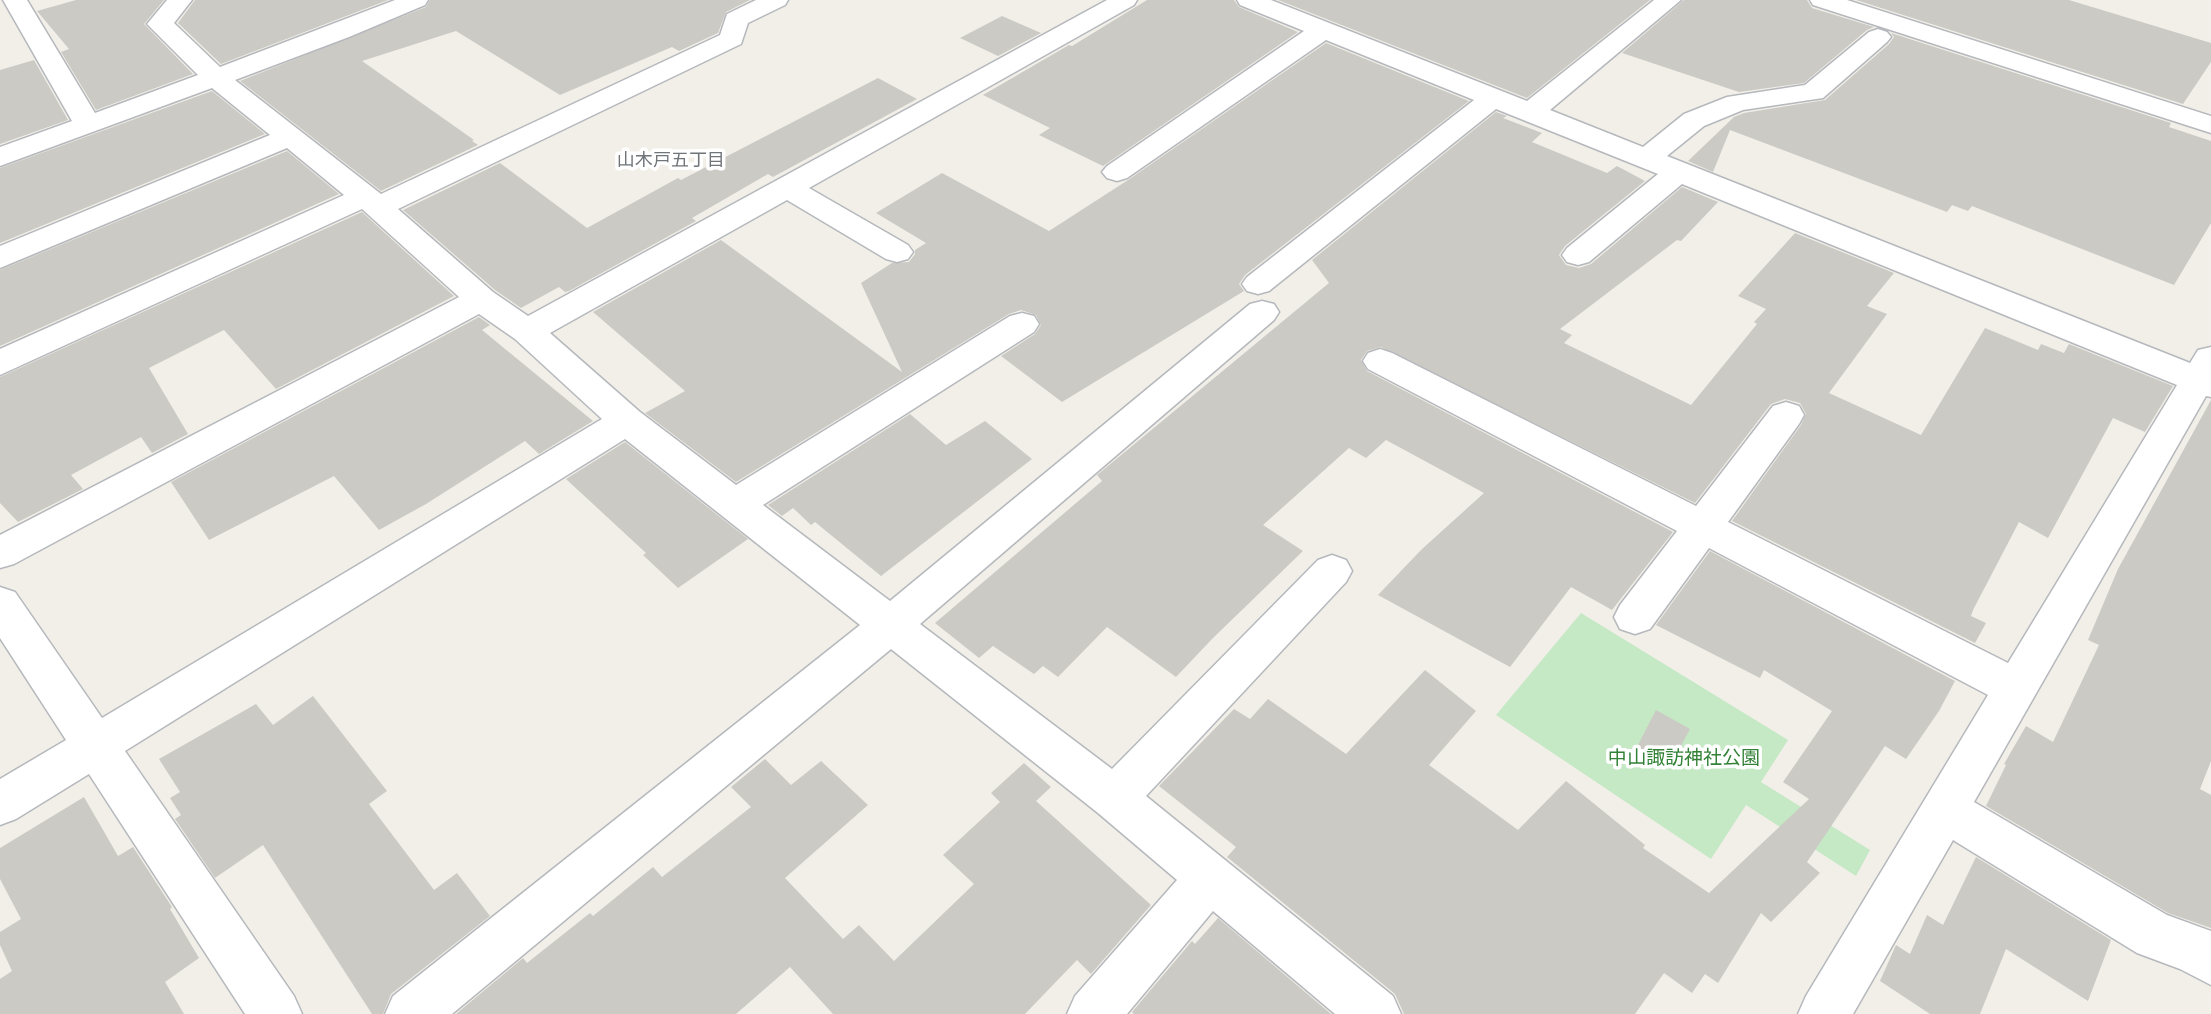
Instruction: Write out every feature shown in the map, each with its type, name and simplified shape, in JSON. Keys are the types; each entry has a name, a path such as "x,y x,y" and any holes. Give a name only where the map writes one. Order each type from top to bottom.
{"street":[{"path":"15,0 87,123"},
{"path":"180,0 160,24 216,78 372,202 481,299 527,331 627,421 1114,798 1375,1014"},
{"path":"0,157 216,78 416,0"},
{"path":"527,331 1125,0"},
{"path":"1249,0 1312,19 1530,113 2207,374 2016,688 1824,1014"},
{"path":"1530,113 1669,0"},
{"path":"1822,0 2211,125"},
{"path":"0,363 372,202 732,39 736,19 759,3"},
{"path":"1117,172 1312,19"},
{"path":"1646,159 1694,120 1737,103 1813,92 1878,37"},
{"path":"411,1014 889,626 1260,298 1493,98"},
{"path":"0,258 289,137"},
{"path":"1578,255 1679,172"},
{"path":"788,188 897,252"},
{"path":"0,553 481,299"},
{"path":"736,503 1022,324"},
{"path":"1380,361 2016,688"},
{"path":"1635,617 1786,415"},
{"path":"0,804 627,421"},
{"path":"1114,798 1332,571"},
{"path":"0,604 276,1014"},
{"path":"1944,809 2155,936 2194,949 2211,960"},
{"path":"1093,1014 1211,877"}],"green space":[{"name":"中山諏訪神社公園","path":"1581,613 1788,740 1761,782 1870,850 1856,876 1746,805 1711,859 1496,715"}],"building":[{"path":"76,0 164,0 144,24 193,74 96,110 61,52 69,49 37,11"},
{"path":"195,0 388,0 221,64 178,23"},
{"path":"430,0 750,0 726,12 718,33 679,51 672,47 560,95 456,31 362,61 478,145 381,191 240,81 426,7"},
{"path":"1147,0 1234,0 1239,7 1298,32 1103,166 1039,135 1050,128 983,95 1069,45 1072,46"},
{"path":"1278,0 1650,0 1527,98"},
{"path":"1684,0 1807,0 1812,8 1874,27 1804,83 1739,92 1622,53"},
{"path":"1856,0 2069,0 2211,43 2211,62 2183,104"},
{"path":"1002,16 1041,33 998,56 960,38"},
{"path":"1891,33 2171,123 2169,127 2211,141 2211,223 2174,285 1972,206 1968,211 1952,205 1947,212 1730,130 1713,172 1688,161 1734,117 1825,100 1889,44 1894,37"},
{"path":"1326,43 1469,101 1245,275 1239,284 1244,291 1062,402 1001,356 1035,334 1041,325 1036,315 1021,310 1009,314 736,482 645,413 685,391 593,312 721,240 902,372 861,283 892,263 909,262 915,250 926,243 876,213 942,173 1049,231 1128,180"},
{"path":"34,60 68,120 0,144 0,70"},
{"path":"878,78 917,99 773,177 768,174 692,218 696,221 569,291 565,292 559,287 521,308 495,290 403,210 500,163 587,228 678,178 681,180"},
{"path":"212,91 265,134 0,243 0,168"},
{"path":"1496,112 1507,116 1503,118 1542,133 1532,142 1607,173 1617,166 1645,181 1565,246 1559,255 1566,265 1579,268 1591,264 1682,187 1718,202 1681,241 1677,240 1560,329 1572,335 1564,343 1691,405 1757,324 1754,322 1766,309 1738,296 1795,233 1894,273 1867,306 1887,314 1829,393 1921,435 1985,328 2038,350 2041,344 2064,353 2069,344 2173,386 2145,432 2113,418 2048,538 2019,522 1973,610 1971,616 1986,623 1975,643 1732,521 1801,425 1806,414 1800,403 1785,399 1771,404 1695,503 1381,347 1367,351 1361,360 1367,371 1673,532 1612,610 1571,587 1510,667 1378,595 1421,550 1484,493 1386,440 1366,458 1349,448 1263,525 1303,551 1176,677 1107,627 1058,677 1043,666 1034,674 993,646 979,658 935,623 1102,481 1097,475 1329,283 1312,260"},
{"path":"287,151 339,194 0,346 0,270"},
{"path":"362,212 454,296 276,389 224,330 149,368 188,434 152,453 141,437 71,475 83,489 18,522 0,503 0,377"},
{"path":"479,317 490,325 482,330 593,421 539,454 525,441 426,504 379,530 334,476 209,540 171,482"},
{"path":"2211,400 2211,761 2200,789 2211,795 2211,928 2168,913 1986,806 2006,765 2004,764 2026,726 2053,742 2099,645 2088,640 2118,569"},
{"path":"910,414 946,445 985,421 1032,459 881,576 815,522 811,525 793,508 782,516 768,505"},
{"path":"625,442 748,539 678,588 643,555 646,553 566,479"},
{"path":"1710,551 1955,681 1939,711 1906,759 1885,746 1807,862 1820,873 1771,922 1761,913 1718,983 1705,974 1692,993 1664,973 1635,1014 1404,1014 1395,994 1227,857 1236,847 1159,786 1234,709 1250,719 1268,699 1346,754 1425,670 1476,711 1429,765 1518,830 1566,781 1645,845 1643,848 1709,893 1809,799 1783,782 1832,711 1764,670 1760,678 1656,625"},
{"path":"313,696 387,791 369,804 434,890 457,873 490,916 391,994 383,1014 372,1014 263,845 215,878 175,819 181,815 170,798 180,792 159,759 256,704 273,725"},
{"path":"1656,710 1690,729 1670,766 1637,747"},
{"path":"765,759 791,785 821,761 868,805 785,878 843,939 859,925 894,961 974,884 943,855 1000,802 991,793 1024,763 1051,787 1036,801 1151,905 1091,974 1077,960 1025,1014 833,1014 790,967 736,1014 456,1014 523,958 527,963 590,913 593,916 653,867 662,877 751,807 731,787"},
{"path":"84,797 118,856 133,847 172,907 170,909 199,958 165,982 184,1014 0,1014 0,979 12,971 0,945 0,932 21,919 0,879 0,848"},
{"path":"1976,857 2111,940 2088,1001 2006,949 1980,1014 1930,1014 1880,981 1896,945 1910,954 1927,915 1943,925"},
{"path":"1218,918 1331,1014 1134,1014 1132,1012 1192,941 1195,944"}],"district":[{"name":"山木戸五丁目","path":"671,160"}]}
